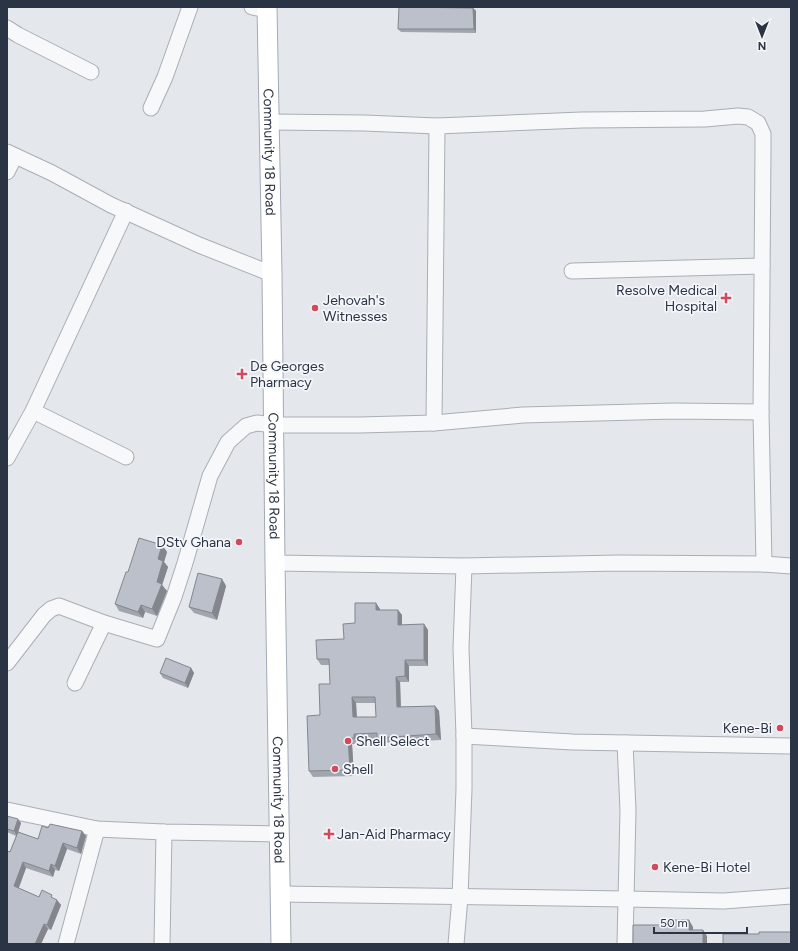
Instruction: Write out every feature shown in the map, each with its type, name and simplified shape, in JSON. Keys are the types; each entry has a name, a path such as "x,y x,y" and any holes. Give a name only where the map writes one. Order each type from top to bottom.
{"main road":[{"name":"Community 18 Road","path":"262,8 270,122 281,944"}],"street":[{"path":"151,108 165,77 190,7"},
{"path":"7,28 91,72"},
{"path":"270,122 364,123 436,126 582,120 705,119 738,116 748,117 758,123 763,134 761,412 764,564"},
{"path":"434,423 436,126"},
{"path":"7,172 11,154 52,173 111,205 199,245 272,274"},
{"path":"7,458 11,442 33,411 126,211"},
{"path":"572,271 762,266"},
{"path":"33,411 126,457"},
{"path":"7,663 44,615 51,609 59,606 104,623 157,639 174,597 210,476 228,442 246,426 257,423 274,425 360,425 434,423 523,415 610,414 674,411 761,412"},
{"path":"275,563 464,566 619,563 764,564 791,566"},
{"path":"456,944 460,897 464,789 461,648 464,566"},
{"path":"75,683 104,623"},
{"path":"464,736 539,741 791,746"},
{"path":"625,743 628,810 625,944"},
{"path":"7,810 97,828 164,832 280,834"},
{"path":"66,944 97,828"},
{"path":"162,944 164,832"},
{"path":"280,894 724,901 791,896"}],"building":[{"path":"399,7 473,8 474,29 398,29"},
{"path":"139,538 162,545 158,559 163,561 157,582 162,584 152,609 141,605 138,612 115,604 126,572 128,572"},
{"path":"198,573 222,579 212,613 189,607"},
{"path":"355,603 376,603 376,610 398,610 398,625 424,624 424,660 405,660 405,676 396,677 397,707 435,706 436,734 377,738 377,733 354,734 354,738 348,738 350,770 309,771 307,716 320,715 319,684 330,684 329,659 317,659 316,640 344,639 343,624 355,623","holes":["352,697 375,697 376,717 353,717"]},
{"path":"166,658 191,668 185,683 160,673"},
{"path":"7,816 18,819 14,831 7,829"},
{"path":"50,824 82,831 77,848 63,843 55,866 51,864 49,871 23,862 14,886 39,897 42,890 52,895 51,897 57,900 47,925 44,924 35,944 7,944 7,851 10,852 18,832 38,839 42,826 48,828"},
{"path":"671,920 689,920 689,930 703,930 703,944 633,944 633,925 671,925"},
{"path":"759,932 791,932 791,944 723,944 723,934 759,934"}],"place":[{"name":"Resolve Medical Hospital","path":"726,298"},
{"name":"Jehovah's Witnesses","path":"315,308"},
{"name":"De Georges Pharmacy","path":"242,374"},
{"name":"DStv Ghana","path":"239,542"},
{"name":"Kene-Bi","path":"780,728"},
{"name":"Shell Select","path":"348,741"},
{"name":"Shell","path":"335,769"},
{"name":"Jan-Aid Pharmacy","path":"329,834"},
{"name":"Kene-Bi Hotel","path":"655,867"}]}
